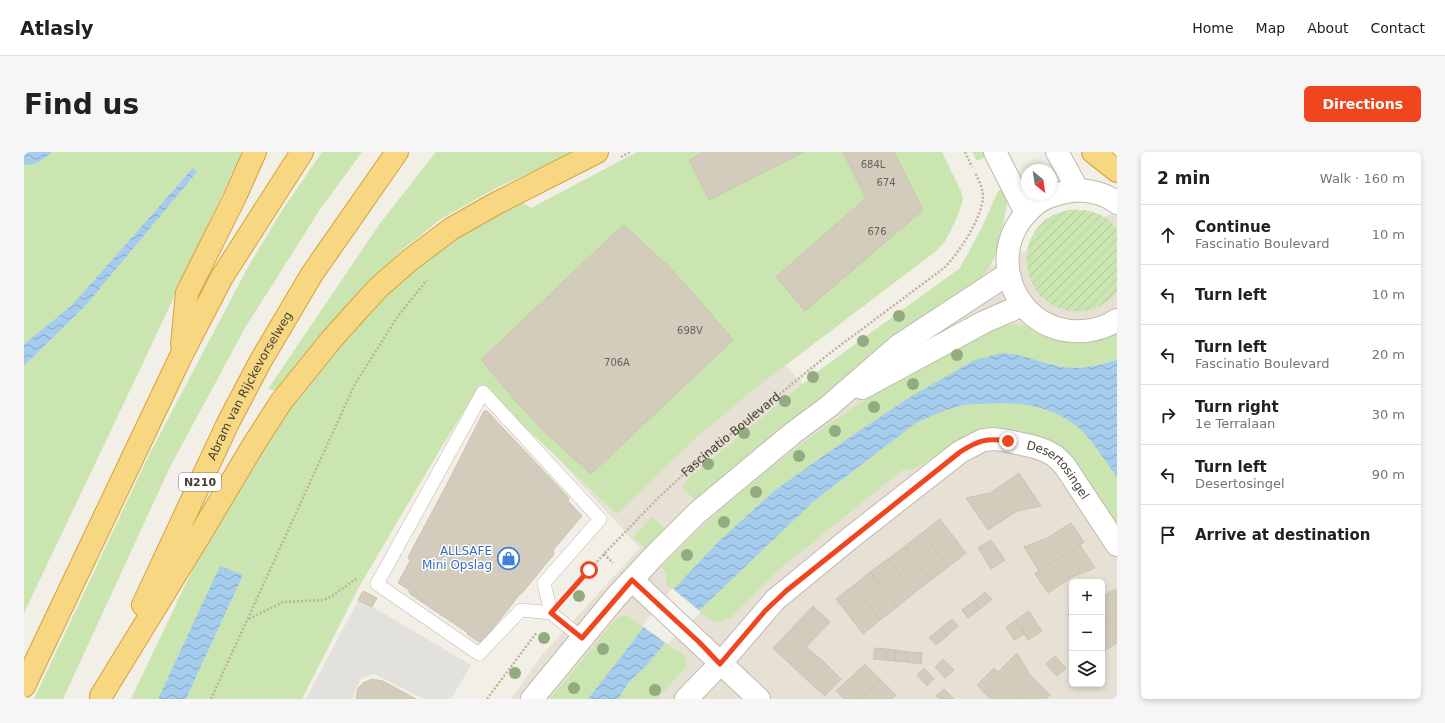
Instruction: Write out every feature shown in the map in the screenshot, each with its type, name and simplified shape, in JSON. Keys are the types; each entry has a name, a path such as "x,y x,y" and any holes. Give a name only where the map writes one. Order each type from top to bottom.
{"highway":[{"path":"181,356 187,293 234,199 255,152"},
{"path":"24,686 181,356 222,277 302,152"},
{"name":"Abram van Rijckevorselweg","path":"100,698 218,444 260,362 312,274 397,152"},
{"path":"1093,152 1117,172"},
{"path":"100,698 281,402 331,340 356,312 379,288 410,260 451,229 490,207 607,156"}],"street":[{"path":"995,152 1026,213"},
{"path":"1057,152 1078,190"},
{"path":"1117,203 1096,193 1078,190 1059,193 1041,201 1026,213 1017,226 1010,241 1007,258 1008,274 1013,291 1022,305 1034,317 1048,325 1064,330 1080,332 1097,329 1117,320"},
{"path":"532,699 632,580 698,513 792,433 828,407 898,346 1008,274"},
{"path":"828,407 961,334 1022,305"},
{"name":"Desertosingel","path":"686,699 720,664 765,611 786,591 960,452 983,440 995,439 1035,446 1054,456 1065,466 1117,545"},
{"path":"632,580 759,699"}],"lane":[{"path":"551,613 544,583 600,519 483,392 377,584 480,654 522,610 551,613 582,638"}],"path":[{"path":"607,156 630,152"},
{"name":"Fascinatio Boulevard","path":"486,699 551,613 604,554 658,498 699,460 830,353 944,268 961,248 980,210 983,197 982,189 976,174 965,152"},
{"path":"211,699 355,384 398,316 432,275"},
{"path":"248,619 283,602 324,600 332,596 361,574"}],"shaded area":[{"path":"624,192 815,397 969,276 1117,211 1117,699 511,699 542,655 640,548 450,341"},
{"path":"359,599 471,665 451,699 424,699 374,674 361,678 352,699 306,699"}],"green space":[{"path":"52,152 242,152 24,613 24,366 87,304 197,172 193,168 72,305 24,344 24,165 40,162"},
{"path":"322,152 362,152 319,211 245,328 170,467 63,699 34,699 148,457 248,267 283,209"},
{"path":"436,152 575,152 498,187 441,219 403,249 365,285 333,321 279,391 268,389 381,222"},
{"path":"637,152 942,152 961,191 963,200 955,222 944,243 935,252 754,389 699,435 617,514 480,385 359,587 302,699 186,699 243,575 221,567 158,699 131,699 191,573 246,471 277,424 361,317 437,246 520,201 531,208"},
{"path":"972,152 986,152 988,156 977,161"},
{"path":"1002,188 1007,200 1002,231 993,261 981,277 812,404 695,500 681,487 689,478 821,369 960,268 982,227 998,191"},
{"path":"1068,210 1082,210 1095,213 1106,218 1117,228 1117,292 1102,305 1083,311 1064,309 1048,302 1036,290 1029,275 1027,259 1030,242 1038,227 1053,215"},
{"path":"1013,324 1027,326 1050,335 1117,329 1117,360 1095,366 1077,368 1061,367 1038,360 910,397 850,437 774,491 718,542 672,591 666,584 666,572 661,567 721,509 816,433 884,388 954,347 977,335"},
{"path":"991,403 1034,406 1057,413 1083,432 1117,477 1117,527 1052,442 983,427 914,469 901,471 781,568 732,617 715,623 698,612 814,501 916,423 933,415 965,405"},
{"path":"652,517 666,529 647,550 633,537"},
{"path":"627,615 644,627 588,699 550,699 611,625 619,617"},
{"path":"665,643 685,656 687,666 657,699 618,699 629,682 647,665"}],"water":[{"path":"24,152 52,152 39,162 24,165"},
{"path":"193,168 197,172 87,304 24,366 24,344 72,305"},
{"path":"1001,353 1018,355 1061,367 1077,368 1095,366 1117,360 1117,477 1082,431 1060,415 1048,410 1022,404 973,404 964,405 933,415 916,423 814,501 665,643 647,665 629,682 618,699 588,699 672,591 718,542 774,491 850,437 910,397 973,361"},
{"path":"220,566 243,575 186,699 158,699"}],"pier":[{"path":"672,588 701,612 667,644 642,626"}],"building":[{"path":"704,152 804,152 709,200 689,160"},
{"path":"843,152 894,152 923,210 805,311 776,277 866,198"},
{"path":"622,226 625,226 669,267 733,340 591,474 546,433 521,407 482,361 482,359"},
{"path":"484,411 487,411 569,498 568,501 582,516 553,550 554,554 523,592 517,597 482,642 479,642 410,594 409,590 398,583 410,561 408,557"},
{"path":"1019,473 1041,506 1017,511 988,530 966,498 990,493"},
{"path":"940,519 966,553 948,567 922,533"},
{"path":"1071,523 1084,542 1035,574 1039,571 1024,547 1047,538"},
{"path":"922,533 948,567 931,580 905,546"},
{"path":"991,540 998,550 985,559 978,548"},
{"path":"1084,542 1080,545 1095,568 1072,577 1048,593 1035,574"},
{"path":"905,546 931,580 914,593 888,559"},
{"path":"998,550 1005,560 991,569 985,559"},
{"path":"888,559 914,593 897,607 870,572"},
{"path":"870,572 897,607 880,620 854,585"},
{"path":"854,585 880,620 863,634 836,599"},
{"path":"1115,589 1117,592 1117,615 1105,623 1105,615 1105,595"},
{"path":"363,591 377,598 372,607 358,600"},
{"path":"985,592 992,599 980,609 974,601"},
{"path":"974,601 980,609 968,618 962,610"},
{"path":"813,606 830,622 810,643 793,627"},
{"path":"1029,611 1035,621 1022,630 1016,620"},
{"path":"1117,615 1117,643 1105,650 1105,623"},
{"path":"952,619 958,626 947,636 941,628"},
{"path":"1016,620 1024,634 1014,640 1006,627"},
{"path":"1035,621 1042,631 1028,640 1022,630"},
{"path":"793,627 810,643 790,664 773,648"},
{"path":"941,628 947,636 936,645 929,638"},
{"path":"806,647 824,662 807,680 790,664"},
{"path":"875,648 887,649 885,660 873,659"},
{"path":"887,649 896,650 895,661 885,660"},
{"path":"896,650 908,652 907,662 895,661"},
{"path":"908,652 922,653 921,664 907,662"},
{"path":"1017,653 1030,675 1050,695 1046,699 1022,699 993,669 994,668 998,672"},
{"path":"1055,656 1066,668 1057,676 1046,664"},
{"path":"943,659 954,670 945,678 935,667"},
{"path":"824,662 841,679 825,696 807,680"},
{"path":"865,664 881,680 861,699 844,699 836,691"},
{"path":"924,668 934,679 927,686 917,675"},
{"path":"993,669 1022,699 990,699 977,685"},
{"path":"372,679 383,681 416,699 356,699 358,688 363,683"},
{"path":"881,680 896,695 892,699 861,699"},
{"path":"944,689 954,699 940,699 936,696"}],"place":[{"name":"ALLSAFE Mini Opslag","path":"508,558"}],"route":[{"path":"589,570 551,613 582,638 632,580 699,642 720,664 765,611 786,591 849,539 960,452 983,440 995,439 1008,441"}]}
